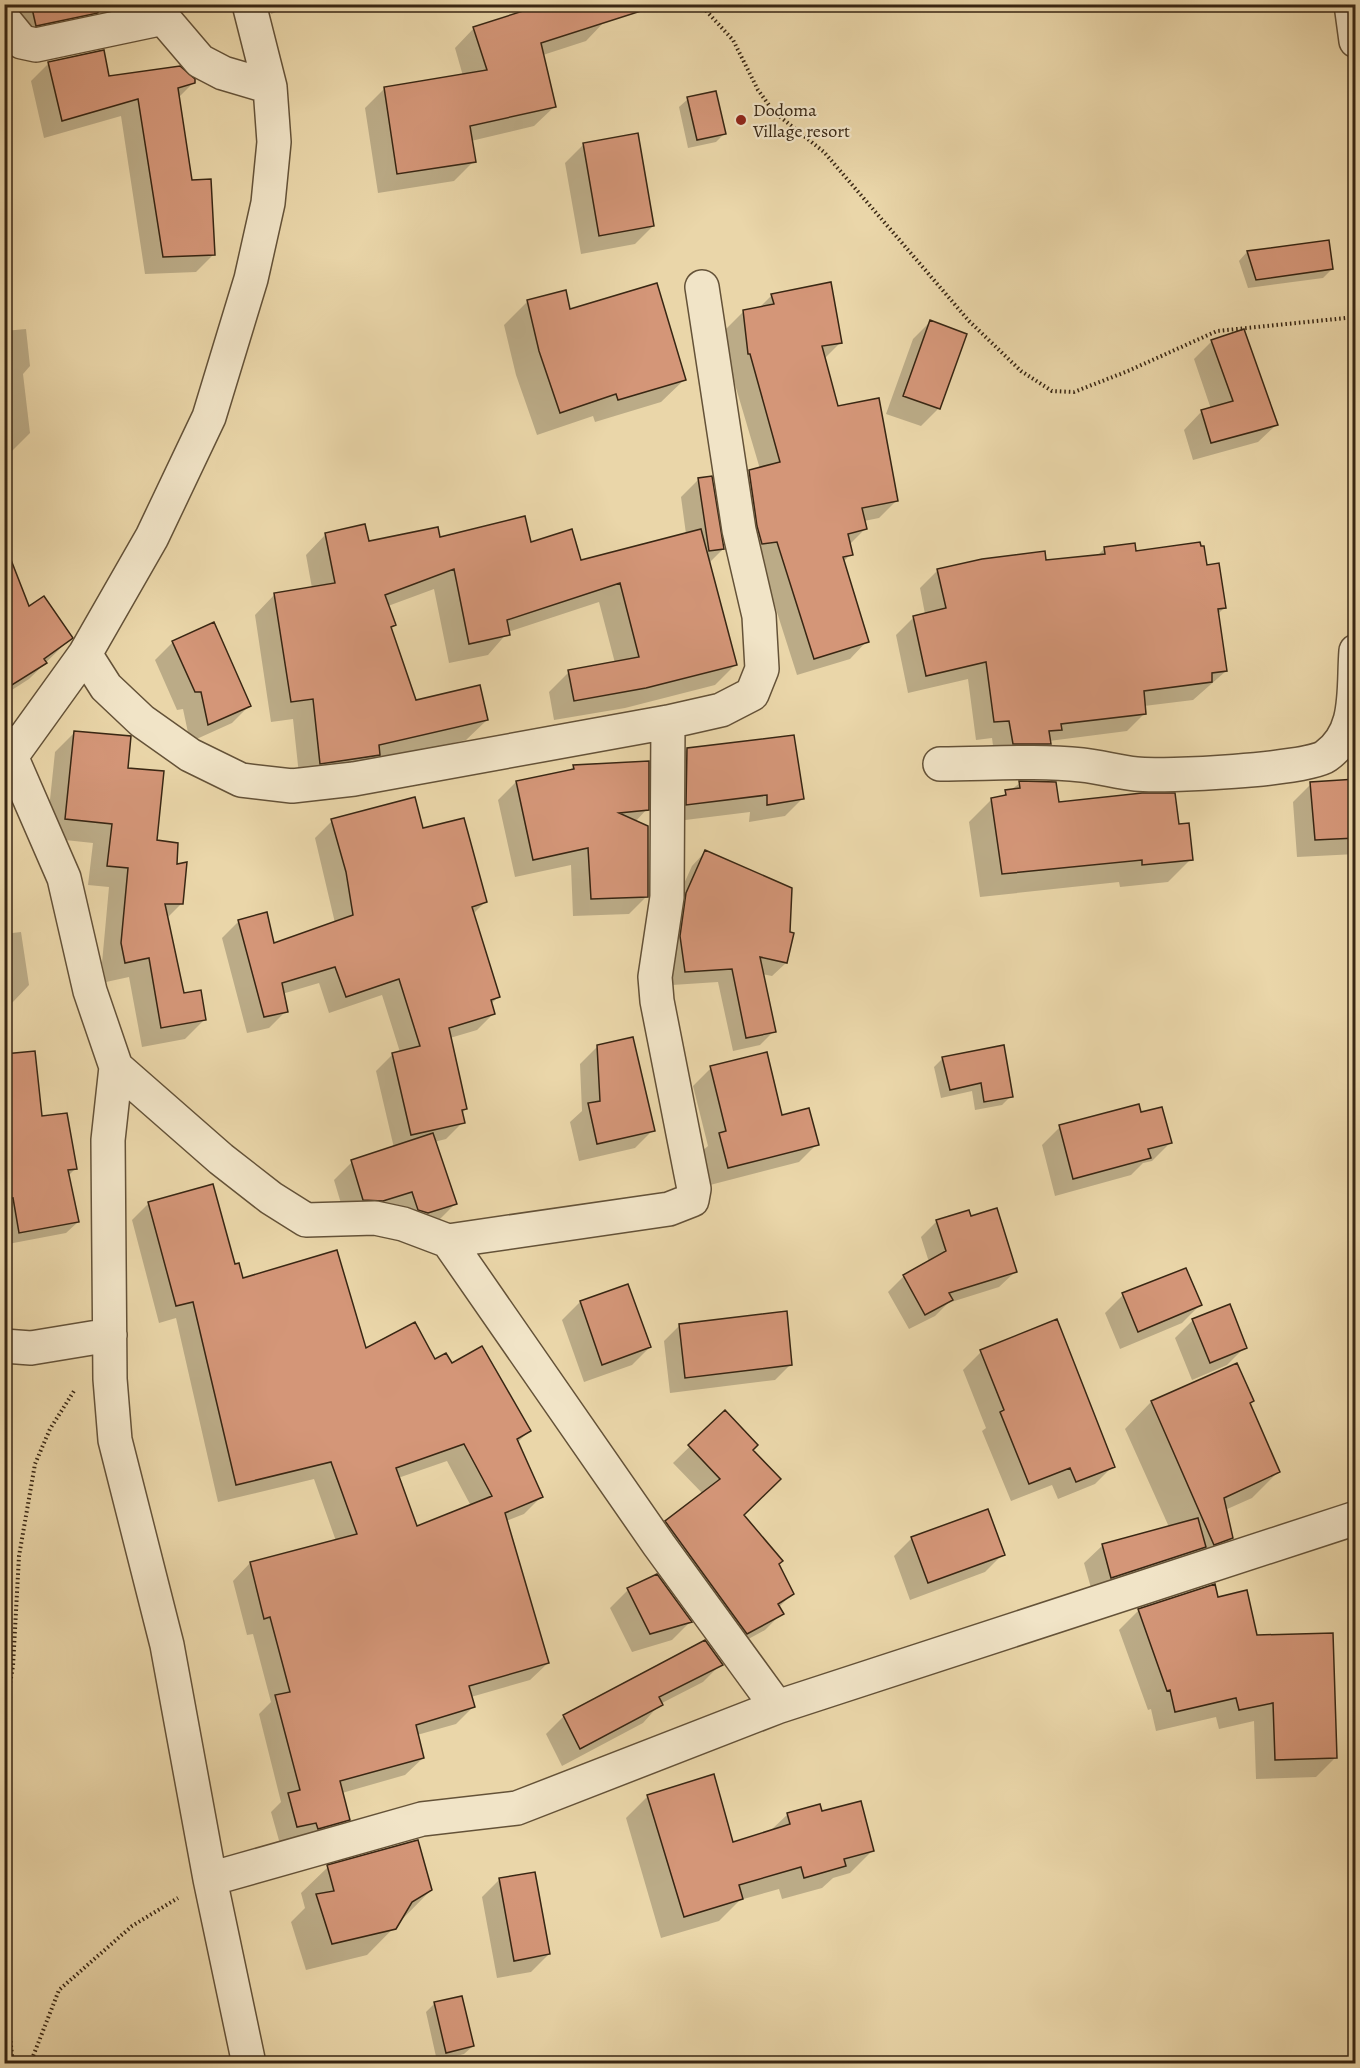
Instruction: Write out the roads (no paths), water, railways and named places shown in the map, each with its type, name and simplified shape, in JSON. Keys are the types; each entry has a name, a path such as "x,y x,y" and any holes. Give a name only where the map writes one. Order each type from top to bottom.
{"street":[{"path":"249,4 270,87 274,142 268,203 251,279 209,417 152,537 85,654 7,750 64,878 90,991 116,1066 108,1140 110,1335 115,1440 167,1645 210,1879 249,2064"},
{"path":"1351,4 1356,41"},
{"path":"10,36 45,43 159,19 173,26 200,61 223,74 270,87"},
{"path":"85,654 106,687 142,721 190,755 241,780 292,786 354,779 668,722 721,710 752,694 762,669 759,616 739,530 702,287"},
{"path":"940,764 1081,765 1138,774 1289,768 1325,757 1343,738 1351,722 1354,704 1356,651"},
{"path":"116,1066 221,1159 271,1198 306,1220 375,1218 404,1224 448,1241 669,1209 692,1200 694,1189 692,1174 657,1001 655,977 667,897 668,722"},
{"path":"448,1241 659,1545 777,1707"},
{"path":"4,1346 31,1348 110,1335"},
{"path":"210,1879 422,1819 517,1808 777,1707 1356,1518"}],"place":[{"name":"Dodoma Village resort","path":"741,120"}]}
